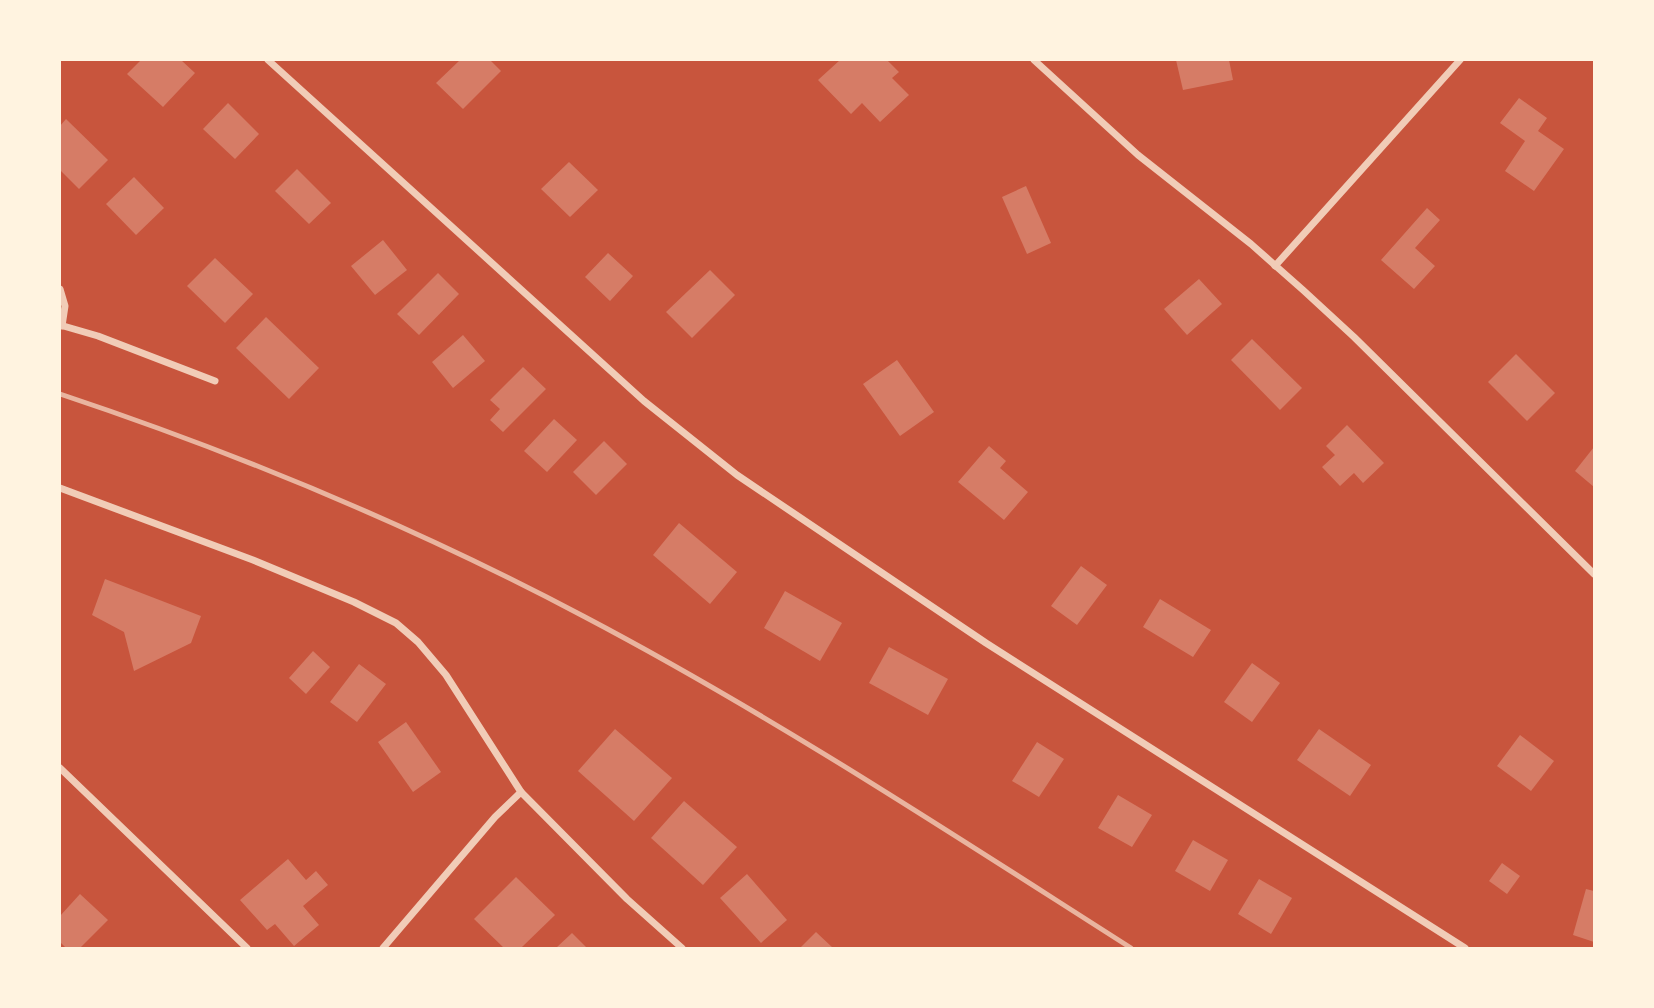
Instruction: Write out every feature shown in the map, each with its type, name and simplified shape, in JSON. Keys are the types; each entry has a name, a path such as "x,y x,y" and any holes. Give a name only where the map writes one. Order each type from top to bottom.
{"street":[{"path":"268,60 644,401 737,475 975,635 1465,948"},
{"path":"1034,60 1138,155 1275,265 1354,337 1594,574"},
{"path":"1275,265 1460,60"},
{"path":"60,289 65,306 61,325 98,336 215,381"},
{"path":"60,488 253,560 354,602 396,623 418,642 446,675 521,792 619,891 682,948"},
{"path":"60,768 247,948"},
{"path":"383,948 495,817 521,792"}],"building":[{"path":"141,60 181,60 195,73 163,107 127,74"},
{"path":"460,60 490,60 501,71 463,109 436,83"},
{"path":"840,60 887,60 899,72 892,78 909,95 880,122 862,103 851,114 818,80"},
{"path":"1176,60 1229,60 1233,80 1183,90"},
{"path":"1519,98 1547,118 1538,131 1564,149 1534,191 1505,171 1525,141 1500,123"},
{"path":"228,103 259,134 235,159 203,129"},
{"path":"66,119 108,160 79,189 60,170 60,126"},
{"path":"569,162 598,190 570,217 541,189"},
{"path":"297,169 331,203 309,224 275,191"},
{"path":"134,177 164,208 136,235 106,204"},
{"path":"1026,186 1051,243 1027,254 1002,197"},
{"path":"1427,208 1440,220 1415,248 1435,266 1414,289 1381,260"},
{"path":"383,240 407,270 375,295 351,266"},
{"path":"608,253 633,276 610,301 585,277"},
{"path":"215,258 253,294 225,323 187,286"},
{"path":"710,270 735,295 692,338 666,312"},
{"path":"438,273 459,294 419,335 397,314"},
{"path":"1199,279 1222,304 1187,335 1164,309"},
{"path":"266,317 319,368 289,399 236,348"},
{"path":"463,335 485,361 453,388 432,362"},
{"path":"1252,339 1302,388 1280,410 1231,360"},
{"path":"1516,354 1555,393 1527,421 1488,382"},
{"path":"897,360 934,412 900,436 863,384"},
{"path":"523,367 546,389 503,432 490,420 500,409 490,400"},
{"path":"554,419 577,440 547,472 524,451"},
{"path":"1347,425 1384,463 1363,483 1354,473 1340,486 1322,467 1335,455 1326,446"},
{"path":"604,441 627,464 596,495 573,472"},
{"path":"989,446 1006,461 1000,468 1028,492 1004,520 958,482"},
{"path":"1594,447 1594,487 1575,471"},
{"path":"679,523 737,572 710,604 653,555"},
{"path":"1081,566 1107,585 1077,625 1051,606"},
{"path":"105,579 201,616 191,643 134,671 124,632 92,615"},
{"path":"785,591 842,623 820,661 764,628"},
{"path":"1160,599 1211,630 1193,657 1143,627"},
{"path":"889,647 948,679 928,715 869,683"},
{"path":"313,651 330,667 306,694 289,678"},
{"path":"1252,663 1280,683 1252,722 1224,702"},
{"path":"359,664 386,684 357,722 330,702"},
{"path":"406,722 441,772 413,792 378,742"},
{"path":"615,729 672,778 634,821 578,771"},
{"path":"1319,729 1371,765 1350,796 1297,760"},
{"path":"1520,735 1554,761 1531,791 1497,766"},
{"path":"1037,742 1064,759 1039,797 1012,781"},
{"path":"1118,795 1152,815 1132,847 1098,828"},
{"path":"684,801 737,847 703,885 651,838"},
{"path":"1193,840 1228,860 1210,891 1175,871"},
{"path":"288,859 306,880 316,871 328,885 303,906 319,925 294,946 275,924 267,930 240,900"},
{"path":"1502,863 1520,876 1507,894 1489,881"},
{"path":"747,874 787,920 761,943 720,898"},
{"path":"516,877 555,915 521,948 504,948 474,919"},
{"path":"1259,879 1292,898 1271,934 1238,914"},
{"path":"1586,889 1594,891 1594,942 1573,935"},
{"path":"80,894 108,920 80,948 66,948 60,942 60,916"},
{"path":"816,932 833,948 800,948"},
{"path":"572,933 587,948 556,948"}],"railway":[{"path":"60,394 261,467 393,523 522,584 655,655 793,735 1131,948"}]}
